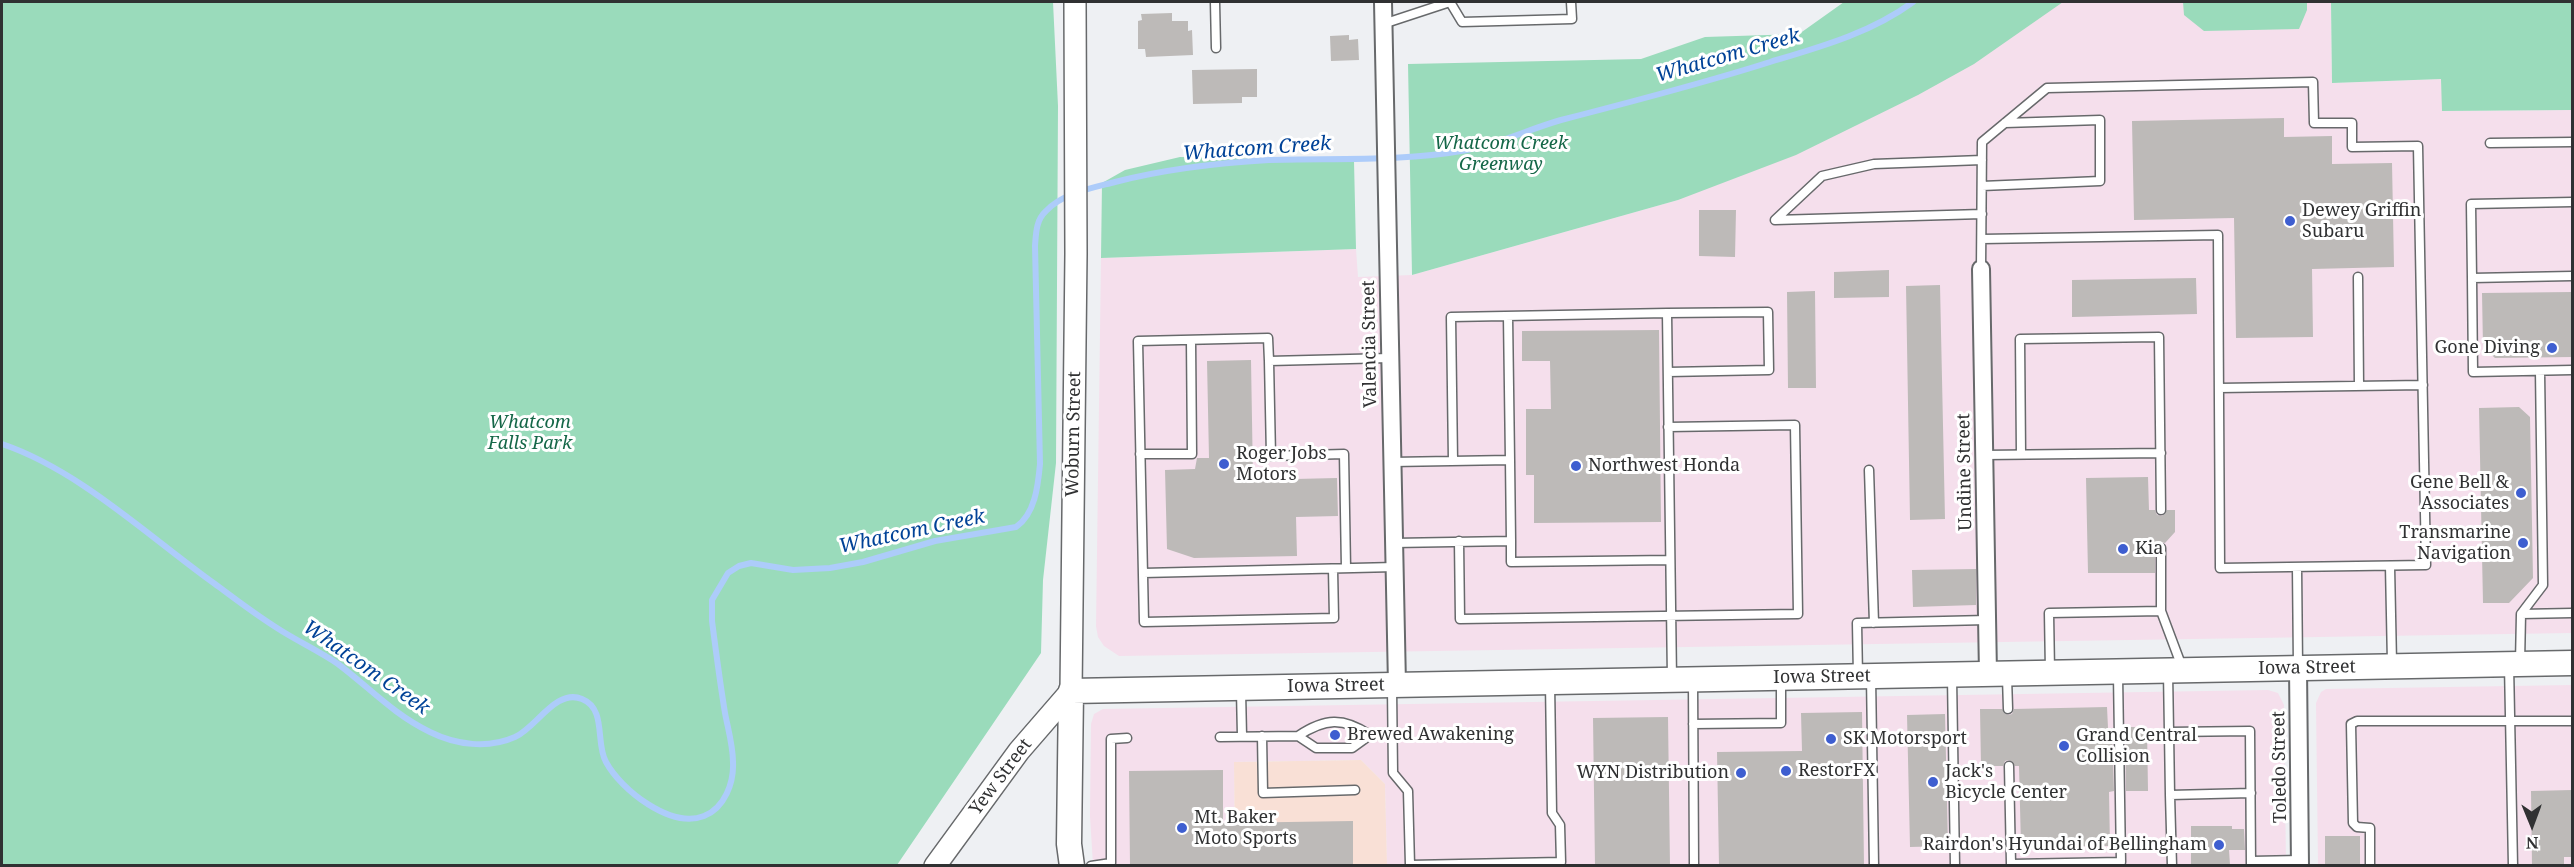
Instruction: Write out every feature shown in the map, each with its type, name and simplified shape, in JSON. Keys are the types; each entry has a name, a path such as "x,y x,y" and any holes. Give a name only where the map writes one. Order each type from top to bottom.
{"main road":[{"name":"Iowa Street","path":"1071,691 2572,663"},
{"name":"Woburn Street","path":"1071,691 1068,844 1071,866"}],"street":[{"name":"Woburn Street","path":"1071,691 1076,254 1075,2"},
{"name":"Valencia Street","path":"1383,2 1395,567 1394,685"},
{"name":"Undine Street","path":"1981,269 1987,620 1997,674"},
{"name":"Toledo Street","path":"2298,668 2300,863"},
{"name":"Yew Street","path":"936,865 1018,751 1071,691"}],"lane":[{"path":"1215,2 1216,48"},
{"path":"1383,24 1450,2 1462,22 1572,19 1571,2"},
{"path":"1981,269 1982,142 2047,88 2313,82 2314,123 2352,123 2352,147 2418,146 2426,565 2220,568 2218,236 1982,239"},
{"path":"1982,186 2100,181 2100,120 2005,123"},
{"path":"2490,143 2572,142"},
{"path":"1982,160 1874,164 1822,176 1775,220 1982,214"},
{"path":"2572,202 2470,204 2473,372 2572,370"},
{"path":"2472,278 2572,276"},
{"path":"2358,277 2359,386"},
{"path":"1453,461 1451,316 1768,312 1769,370 1668,372"},
{"path":"1666,314 1671,616 1693,724 1694,865"},
{"path":"1508,316 1511,562 1670,560"},
{"path":"2021,454 2020,339 2159,337 2160,510"},
{"path":"1333,569 1334,618 1144,622 1138,341 1268,338 1271,456 1344,454 1346,568"},
{"path":"1140,454 1192,454 1191,340"},
{"path":"1269,361 1390,358"},
{"path":"2513,866 2510,722 2520,614 2543,585 2540,371"},
{"path":"2219,387 2423,385"},
{"path":"1459,541 1460,619 1798,614 1795,425 1668,427"},
{"path":"1984,455 2161,453"},
{"path":"1392,462 1510,460"},
{"path":"1869,470 1874,622"},
{"path":"1394,543 1511,541"},
{"path":"2161,548 2161,611 2175,670 2169,732 2172,866"},
{"path":"2390,566 2392,666"},
{"path":"1143,573 1395,567"},
{"path":"2298,567 2298,668"},
{"path":"2050,673 2049,613 2161,611"},
{"path":"2520,614 2572,613"},
{"path":"1874,866 1864,676 1857,623 1987,620"},
{"path":"2009,766 2011,864 2121,862 2118,672"},
{"path":"1952,674 1955,866"},
{"path":"1997,674 2008,709"},
{"path":"1693,724 1781,723 1781,678"},
{"path":"1394,685 1393,773 1408,791 1410,865 1560,862 1560,825 1552,813 1550,682"},
{"path":"1241,687 1242,736"},
{"path":"2370,866 2370,828 2357,827 2353,823 2351,724 2357,721 2572,721"},
{"path":"1298,736 1316,724 1352,723 1370,735"},
{"path":"2169,732 2250,731 2251,863 2300,863"},
{"path":"1220,737 1298,736 1316,748 1352,747 1370,735 1393,735"},
{"path":"1262,736 1263,793 1355,790"},
{"path":"1091,866 1111,863 1111,739 1127,738"},
{"path":"2170,795 2251,794"}],"shaded area":[{"path":"1989,2 2331,2 2332,83 2441,79 2443,111 2572,110 2572,633 1119,656 1104,646 1098,637 1096,626 1101,258 1356,249 1358,277 1412,275 1678,200"},
{"path":"2572,685 2572,865 2318,865 2316,703 2321,692 2326,689"},
{"path":"2268,690 2278,693 2284,705 2286,865 1387,865 1385,784 1361,760 1234,762 1235,865 1093,865 1090,816 1091,724 1094,714 1103,709"},
{"path":"1361,760 1385,784 1387,865 1235,865 1234,762"}],"green space":[{"name":"Whatcom Falls Park","path":"2,2 1053,2 1058,106 1056,463 1043,580 1041,653 897,865 2,865"},
{"name":"Whatcom Creek Greenway","path":"1844,2 2063,2 1974,64 1918,95 1796,155 1678,200 1412,275 1408,64 1641,59 1705,37 1799,34"},
{"path":"2183,2 2307,2 2307,10 2299,29 2204,31 2184,15"},
{"path":"2331,2 2572,2 2572,110 2442,111 2441,79 2332,83"},
{"path":"1180,157 1354,161 1356,249 1101,258 1102,183 1125,170"}],"building":[{"path":"1172,13 1172,21 1188,21 1188,31 1192,30 1193,55 1146,57 1145,49 1138,49 1138,21 1142,20 1141,14"},
{"path":"1349,35 1349,40 1358,39 1359,60 1331,61 1330,36"},
{"path":"1257,69 1257,97 1242,97 1242,103 1193,104 1192,70"},
{"path":"2284,118 2284,137 2332,136 2332,164 2392,163 2394,267 2312,269 2313,337 2236,338 2234,218 2134,220 2132,121"},
{"path":"1699,210 1736,210 1735,257 1699,256"},
{"path":"1889,270 1889,297 1834,298 1834,272"},
{"path":"2196,278 2197,314 2072,317 2072,280"},
{"path":"1940,285 1945,519 1910,520 1906,286"},
{"path":"1815,291 1816,388 1788,388 1787,292"},
{"path":"2572,292 2572,357 2495,358 2483,347 2482,293"},
{"path":"1659,330 1661,522 1534,523 1534,475 1526,475 1526,409 1551,409 1550,361 1522,361 1522,331"},
{"name":"Roger Jobs Motors","path":"1251,360 1253,480 1337,478 1338,516 1296,517 1297,556 1194,558 1167,549 1165,470 1195,469 1197,458 1209,458 1207,361"},
{"path":"2519,407 2530,417 2533,578 2509,603 2483,603 2479,408"},
{"path":"2148,477 2149,510 2155,510 2157,515 2162,516 2167,510 2175,510 2175,532 2165,543 2160,542 2155,545 2155,573 2088,573 2086,478"},
{"path":"1976,569 1976,605 1913,607 1912,570"},
{"path":"2107,707 2108,728 2112,728 2114,791 2109,792 2110,846 2021,847 2019,766 2015,766 2009,760 2005,761 2003,766 1981,766 1980,709 2002,709 2008,715 2012,714 2014,709"},
{"path":"1862,712 1864,866 1719,866 1717,752 1802,751 1801,713"},
{"path":"1945,714 1948,846 1910,847 1907,715"},
{"path":"1668,717 1670,866 1595,866 1593,718"},
{"path":"2125,727 2147,727 2148,791 2126,791"},
{"path":"1223,770 1223,823 1353,821 1353,866 1130,866 1129,771"},
{"path":"2572,790 2572,857 2564,857 2564,866 2532,866 2531,791"},
{"path":"2191,826 2232,826 2232,829 2244,829 2245,850 2229,850 2230,865 2191,865"},
{"path":"2325,836 2360,836 2360,866 2325,866"}],"waterway":[{"name":"Whatcom Creek","path":"2,444 31,456 86,487 253,612 338,664 393,709 430,732 450,740 472,744 505,741 523,732 547,710 564,699 573,697 582,699 595,710 606,762 623,784 635,795 662,812 691,819 704,816 723,801 730,786 733,770 732,750 712,621 712,600 728,573 739,566 751,563 793,570 830,568 863,562 935,541 1016,527 1027,515 1037,490 1040,464 1035,246 1040,218 1053,205 1069,195 1088,189 1134,177 1191,167 1269,160 1418,156 1467,150 1561,120 1692,85 1826,45 1862,31 1913,2"}],"place":[{"name":"Dewey Griffin Subaru","path":"2290,221"},
{"name":"Gone Diving","path":"2552,348"},
{"name":"Roger Jobs Motors","path":"1224,464"},
{"name":"Northwest Honda","path":"1576,466"},
{"name":"Gene Bell & Associates","path":"2521,493"},
{"name":"Transmarine Navigation","path":"2523,543"},
{"name":"Kia","path":"2123,549"},
{"name":"Brewed Awakening","path":"1335,735"},
{"name":"SK Motorsport","path":"1831,739"},
{"name":"Grand Central Collision","path":"2064,746"},
{"name":"RestorFX","path":"1786,771"},
{"name":"WYN Distribution","path":"1741,773"},
{"name":"Jack's Bicycle Center","path":"1933,782"},
{"name":"Mt. Baker Moto Sports","path":"1182,828"},
{"name":"Rairdon's Hyundai of Bellingham","path":"2219,845"}]}
